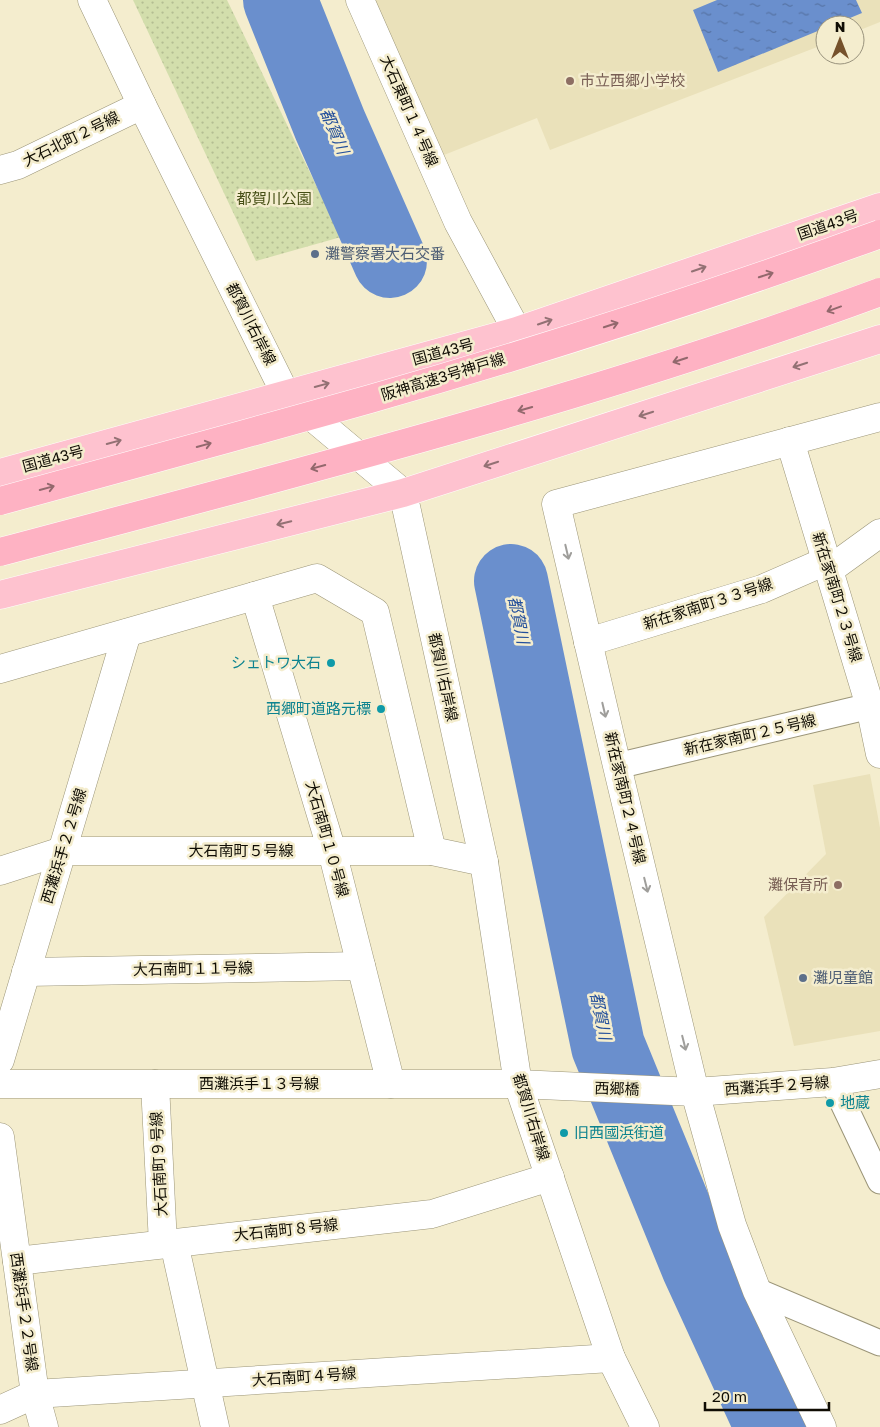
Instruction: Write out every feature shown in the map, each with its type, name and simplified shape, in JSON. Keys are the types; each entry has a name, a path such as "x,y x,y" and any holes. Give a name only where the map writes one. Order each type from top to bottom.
{"highway":[{"name":"国道43号","path":"0,474 517,331 880,207"},
{"name":"阪神高速3号神戸線","path":"0,501 371,399 572,338 802,263 880,234"},
{"path":"0,552 386,449 585,391 820,314 880,292"},
{"path":"0,596 403,493 880,339"}],"street":[{"name":"都賀川右岸線","path":"92,0 286,395 403,493 484,862 518,1084 611,1358 645,1427"},
{"name":"大石東町１４号線","path":"360,0 458,222 517,331"},
{"name":"大石北町２号線","path":"0,170 18,164 142,105"},
{"path":"790,441 880,417"},
{"name":"新在家南町２４号線","path":"790,441 556,504 617,766 684,1091 757,1291 822,1427"},
{"name":"新在家南町２３号線","path":"790,441 828,566 875,702 880,754"},
{"name":"新在家南町３３号線","path":"588,642 762,589 828,566 880,533"},
{"path":"0,669 316,578 375,612 432,851"},
{"name":"大石南町１０号線","path":"255,596 332,851 391,1084"},
{"name":"西灘浜手２２号線","path":"0,1060 127,633"},
{"name":"大石南町５号線","path":"0,871 62,851 432,851 484,862"},
{"name":"大石南町１１号線","path":"26,972 361,966"},
{"name":"西灘浜手２号線","path":"684,1091 833,1082 880,1074"},
{"name":"西灘浜手１３号線","path":"0,1084 518,1084"},
{"name":"大石南町９号線","path":"156,1084 169,1243 215,1427"},
{"name":"西郷橋","path":"518,1084 684,1091"},
{"name":"西灘浜手２２号線","path":"0,1137 35,1394 44,1427"},
{"name":"大石南町８号線","path":"17,1261 432,1214 550,1177"},
{"name":"大石南町４号線","path":"0,1410 35,1394 611,1358"}],"lane":[{"name":"新在家南町２５号線","path":"617,766 875,702"},
{"path":"833,1082 880,1182"},
{"path":"757,1291 880,1343"}],"shaded area":[{"name":"市立西郷小学校","path":"375,0 880,0 880,22 865,28 865,15 815,15 815,48 550,150 537,118 444,155"},
{"name":"灘保育所","path":"870,774 880,828 880,1031 794,1046 764,917 826,854 813,785"}],"green space":[{"name":"都賀川公園","path":"133,0 227,0 341,237 256,261"}],"water":[{"path":"717,0 856,0 862,13 857,15 815,15 815,32 718,72 693,10"}],"waterway":[{"name":"都賀川","path":"280,0 330,125 390,261"},
{"name":"都賀川","path":"511,581 608,1046 698,1266 772,1427"}],"place":[{"name":"市立西郷小学校","path":"570,81"},
{"name":"灘警察署大石交番","path":"315,254"},
{"name":"シェトワ大石","path":"331,663"},
{"name":"西郷町道路元標","path":"381,709"},
{"name":"灘保育所","path":"838,885"},
{"name":"灘児童館","path":"803,978"},
{"name":"地蔵","path":"830,1103"},
{"name":"旧西國浜街道","path":"564,1133"}]}
